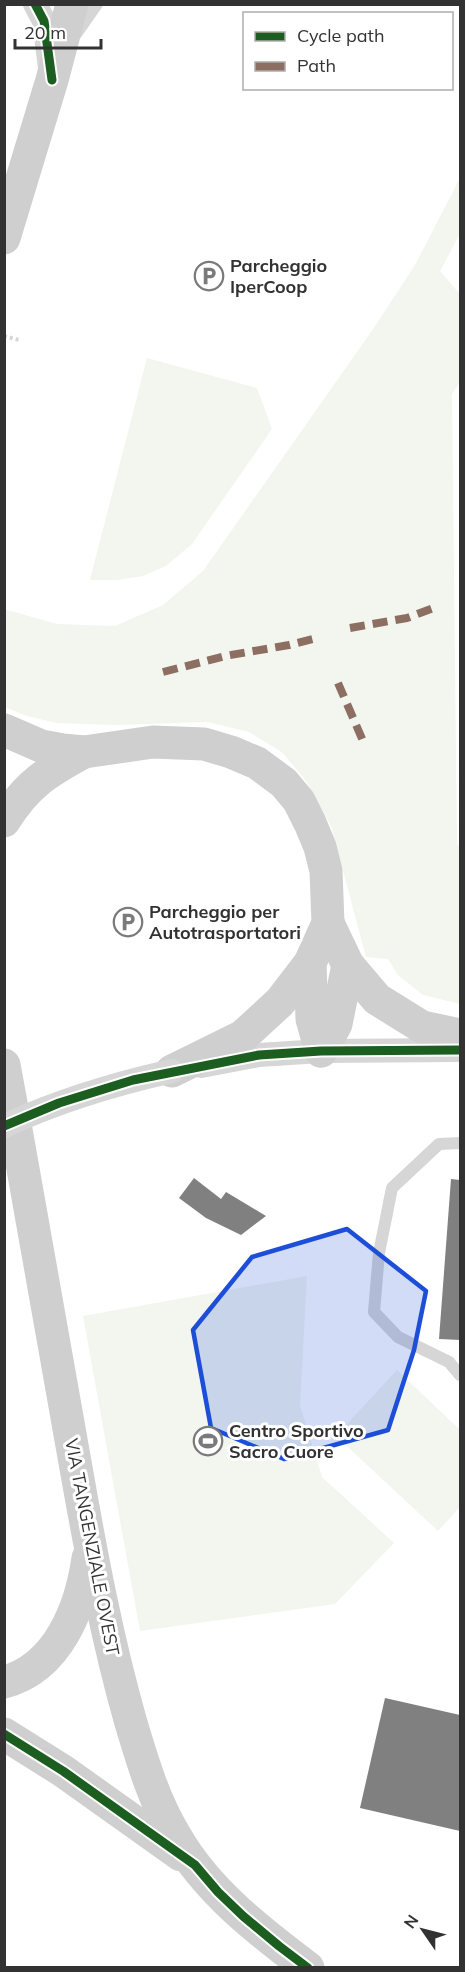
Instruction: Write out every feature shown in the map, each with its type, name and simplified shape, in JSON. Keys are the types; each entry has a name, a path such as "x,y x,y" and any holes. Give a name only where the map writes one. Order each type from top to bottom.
{"main road":[{"path":"4,238 55,69 72,4"},
{"path":"4,730 41,746 63,750 84,752 153,742 204,744 257,763 284,783 298,801 310,823 320,847 326,872 328,923 348,965 377,999 386,1005 422,1027 460,1035"},
{"path":"4,821 24,792 39,779 55,767 84,752"},
{"path":"172,1071 243,1036 280,1002 310,963 328,923"},
{"path":"310,963 312,1019 321,1051"},
{"path":"321,1051 336,1024 348,965"},
{"name":"VIA TANGENZIALE OVEST","path":"4,1065 90,1548 119,1682 148,1782 177,1839 218,1892 243,1916 308,1968"},
{"path":"4,1682 29,1673 38,1667 46,1660 59,1641 80,1597 90,1548"},
{"path":"4,1734 63,1771 195,1865"}],"street":[{"path":"35,4 44,21 55,69"},
{"path":"4,1126 96,1090 172,1071 259,1055 321,1051 460,1050"}],"lane":[{"path":"55,69 97,4"},
{"path":"460,1143 439,1144 392,1188 379,1253 374,1312 398,1337 449,1362 460,1375"}],"path":[{"path":"4,336 19,340"}],"highlighted area":[{"path":"347,1229 426,1291 414,1350 388,1430 284,1459 211,1428 193,1330 252,1257"}],"shaded area":[{"path":"460,178 460,234 440,271 460,294 460,382 452,394 457,844 460,847 460,1004 423,995 398,975 388,959 366,957 331,826 306,781 283,753 249,732 207,722 116,725 56,723 27,716 5,707 4,609 57,624 115,626 163,605 203,571 371,332 415,265"},
{"path":"147,358 257,388 272,429 192,544 166,566 143,576 117,580 90,580"},
{"name":"Centro Sportivo Sacro Cuore","path":"307,1276 300,1405 322,1477 394,1543 335,1604 140,1631 83,1316"},
{"path":"397,1370 460,1430 460,1507 438,1531 336,1436"}],"building":[{"path":"194,1178 221,1199 226,1192 266,1216 241,1235 206,1218 179,1198"},
{"path":"451,1179 460,1180 460,1340 439,1339"},
{"path":"385,1698 460,1715 460,1831 360,1808"}],"marked path":[{"path":"350,628 407,618 436,607"},
{"path":"163,672 225,656 313,639"},
{"path":"338,683 363,741"}],"cycle path":[{"path":"35,4 44,21 52,80"},
{"path":"4,1126 59,1103 133,1080 259,1055 321,1051 460,1050"},
{"path":"4,1734 63,1771 195,1865 243,1916 308,1968"}],"place":[{"name":"Parcheggio IperCoop","path":"209,276"},
{"name":"Parcheggio per Autotrasportatori","path":"128,922"},
{"name":"Centro Sportivo Sacro Cuore","path":"208,1441"}]}
